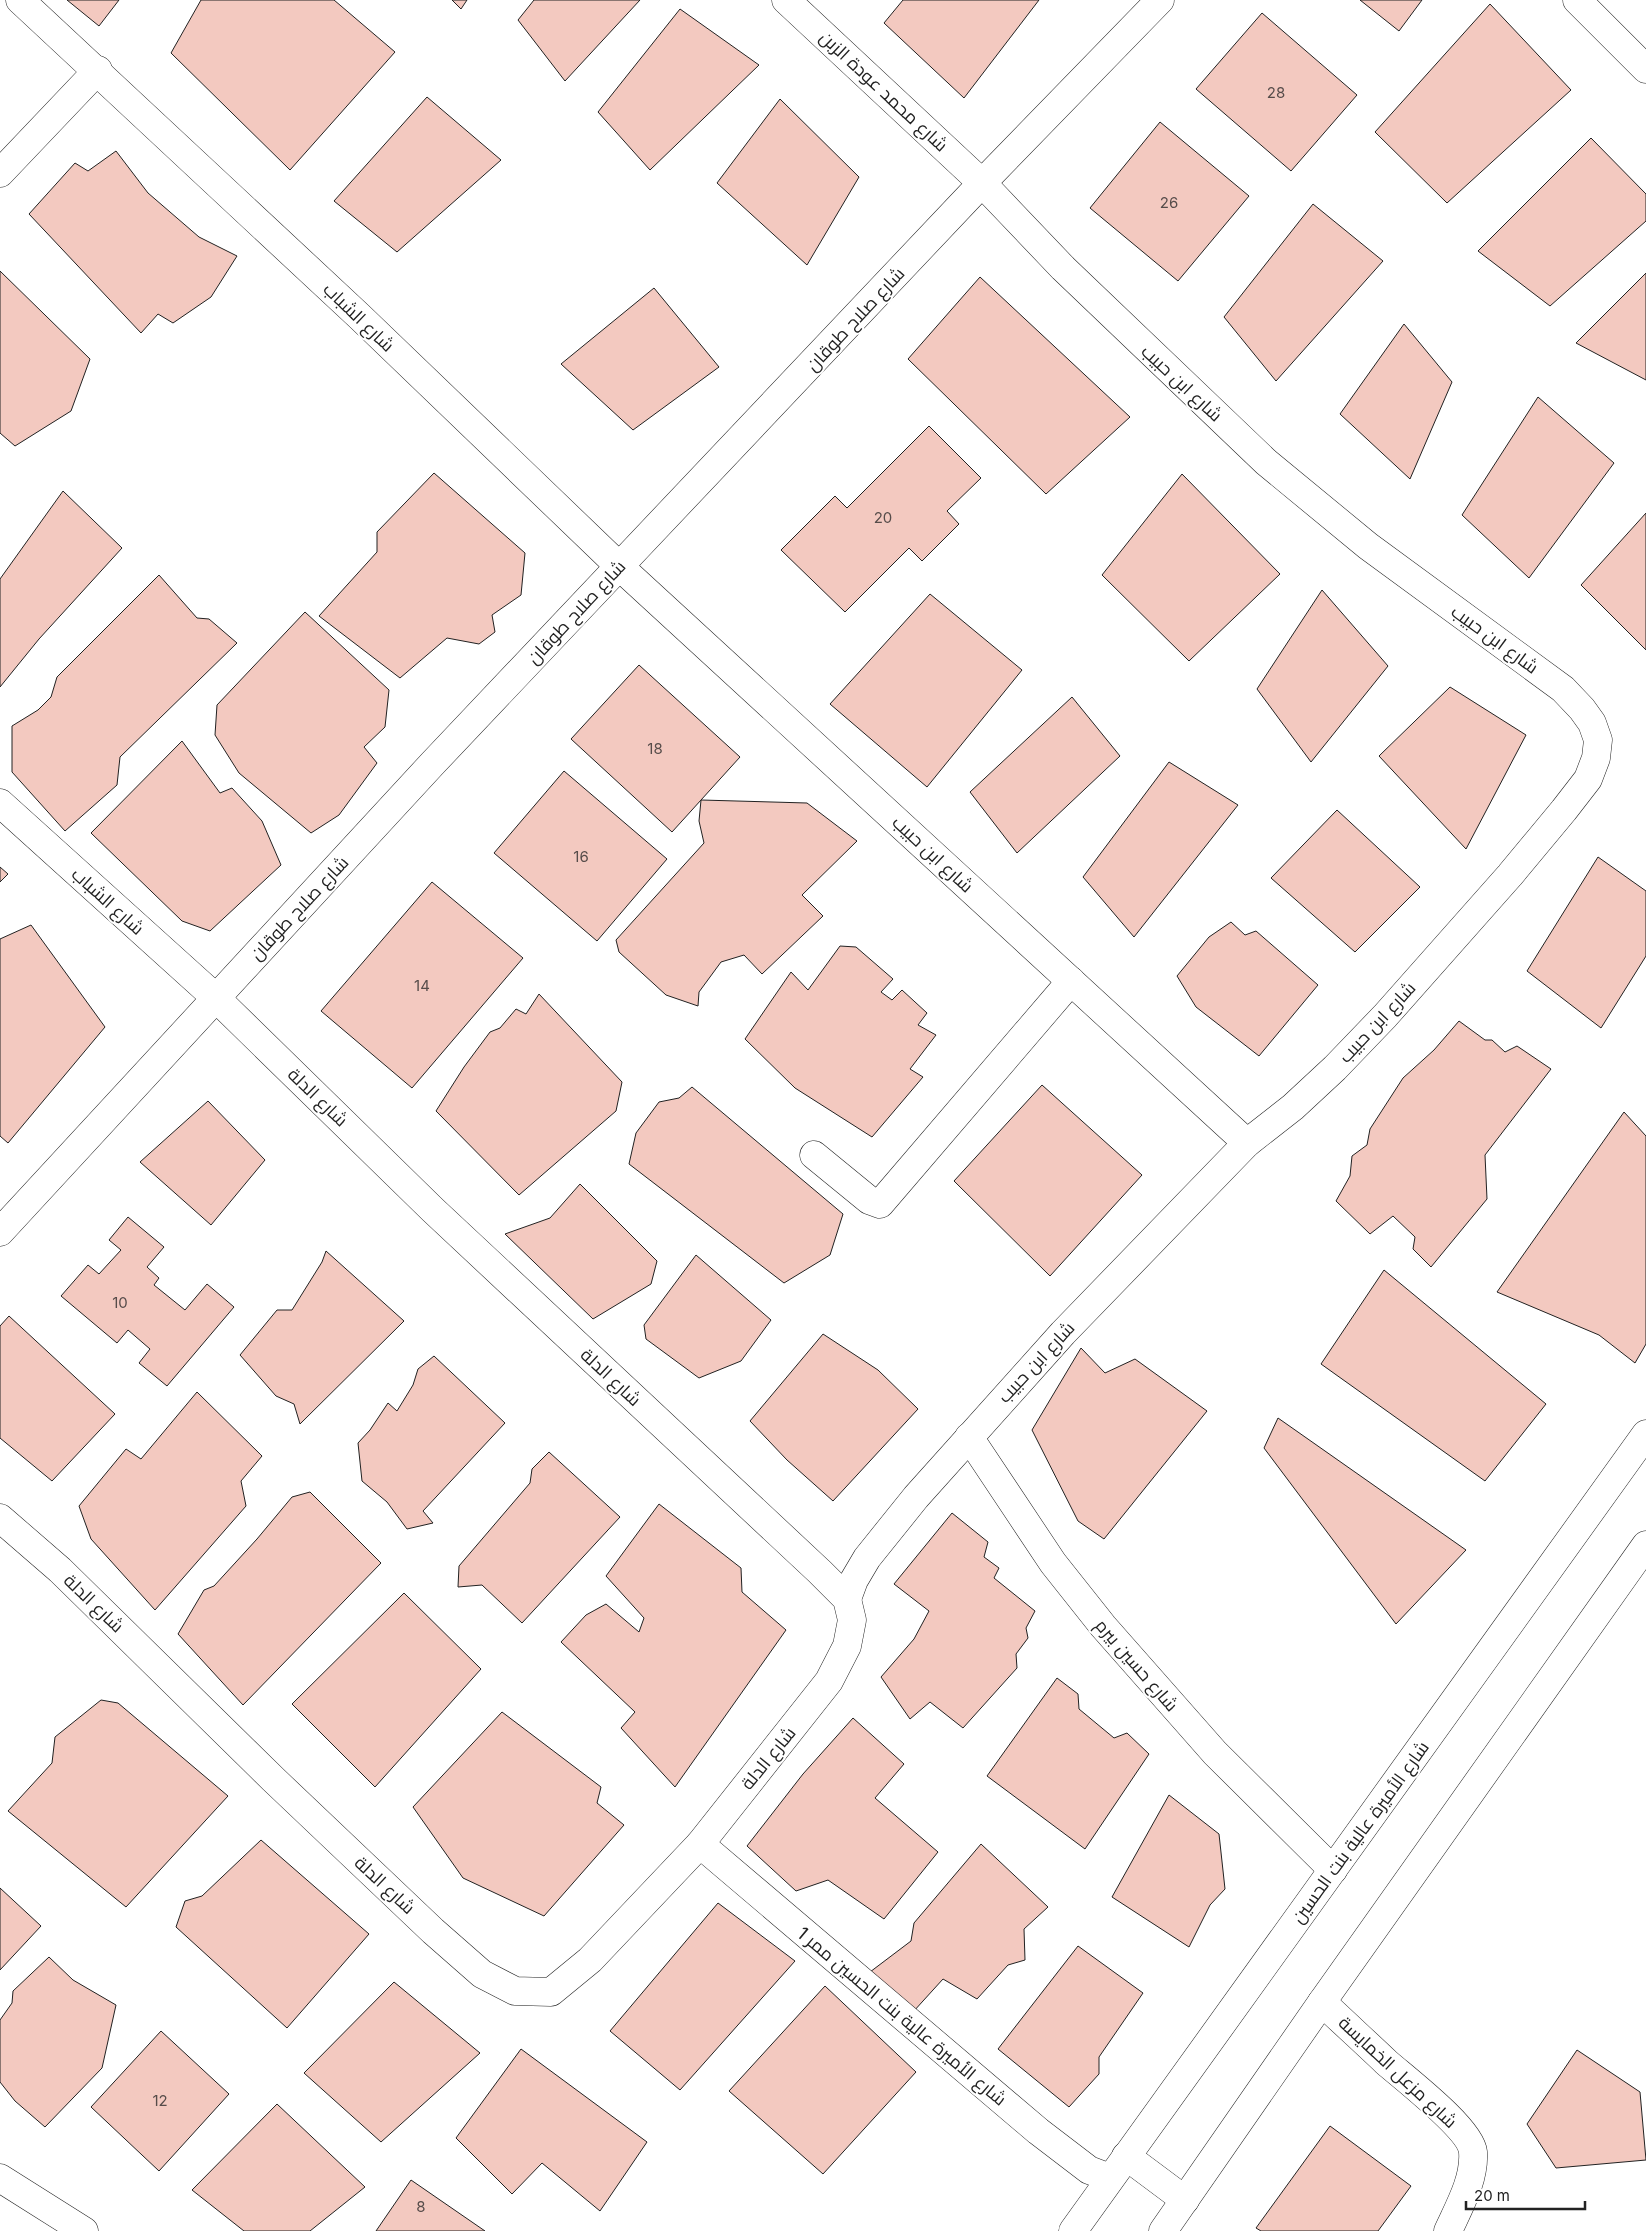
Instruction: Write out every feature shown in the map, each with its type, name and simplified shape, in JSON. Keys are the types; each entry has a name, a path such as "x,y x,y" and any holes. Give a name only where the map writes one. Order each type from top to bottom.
{"street":[{"name":"شارع الشباب","path":"20,0 98,70 619,566"},
{"name":"شارع محمد عودة الزبن","path":"786,0 982,183"},
{"name":"شارع صلاح طوقان","path":"0,1232 619,566 982,183 1160,0"},
{"path":"1577,0 1646,69"},
{"path":"0,173 98,70"},
{"name":"شارع ابن حبيب","path":"847,1599 854,1580 867,1558 916,1497 1063,1333 1248,1143 1293,1107 1335,1068 1385,1016 1510,875 1588,779 1596,758 1598,740 1592,723 1582,708 1563,689 1368,546 1266,462 1084,289 982,183"},
{"name":"شارع ابن حبيب","path":"619,566 1248,1143"},
{"name":"شارع الشباب","path":"0,803 216,998"},
{"path":"814,1154 868,1200 880,1204 1072,981"},
{"name":"شارع الدلة","path":"0,1518 60,1570 273,1779 433,1931 482,1974 515,1991 551,1992 590,1960 700,1844 829,1681 847,1646 852,1620 847,1599 433,1210 216,998"},
{"name":"شارع الأميرة عالية بنت الحسين","path":"1073,2231 1646,1434"},
{"name":"شارع حسين بيرم","path":"969,1437 1053,1563 1103,1626 1215,1753 1333,1870"},
{"path":"1163,2231 1322,2002 1646,1545"},
{"name":"شارع الأميرة عالية بنت الحسين ممر 1","path":"700,1844 1038,2131 1089,2170 1110,2178"},
{"name":"شارع مزعل الخمايسة","path":"1322,2002 1434,2102 1462,2132 1473,2150 1471,2171 1462,2199 1448,2231"},
{"path":"1126,2156 1185,2200"},
{"path":"0,2178 73,2228"}],"building":[{"path":"67,0 119,0 99,26"},
{"path":"201,0 334,0 395,52 290,170 171,53"},
{"path":"452,0 467,0 461,9"},
{"path":"534,0 640,0 565,81 518,20"},
{"path":"903,0 1039,0 964,98 884,23"},
{"path":"1360,0 1422,0 1399,31"},
{"path":"1490,4 1571,90 1447,203 1375,132"},
{"path":"680,9 759,65 650,170 598,112"},
{"path":"1262,13 1357,95 1291,171 1196,89"},
{"path":"427,97 501,160 397,252 334,201"},
{"path":"780,99 859,177 807,265 717,183"},
{"path":"1160,122 1249,196 1178,281 1090,208"},
{"path":"1591,138 1646,194 1646,221 1550,306 1478,251"},
{"path":"116,151 148,193 199,237 237,256 211,297 173,323 158,314 141,333 29,214 75,163 88,171"},
{"path":"1313,204 1383,261 1276,381 1224,317"},
{"path":"0,271 90,359 71,411 15,446 0,433"},
{"path":"1646,273 1646,380 1576,343"},
{"path":"980,277 1130,417 1046,494 908,359"},
{"path":"654,288 719,367 633,430 561,364"},
{"path":"1404,324 1452,382 1410,479 1340,414"},
{"path":"1538,397 1614,463 1529,578 1462,515"},
{"path":"929,426 981,478 947,511 959,524 922,561 909,548 845,612 781,550 835,496 847,508"},
{"path":"434,473 525,553 521,595 492,615 495,632 479,644 447,638 400,678 319,616 377,552 377,532"},
{"path":"1182,474 1280,574 1189,661 1102,575"},
{"path":"63,491 122,548 39,639 0,687 0,579"},
{"path":"1646,513 1646,650 1581,585"},
{"path":"159,575 197,618 209,619 237,643 120,757 117,785 65,831 12,772 12,726 38,710 51,697 57,677"},
{"path":"1322,590 1388,666 1311,762 1257,689"},
{"path":"930,594 1022,670 927,787 830,704"},
{"path":"305,612 389,690 385,727 364,747 377,763 339,815 311,833 239,773 215,735 217,705"},
{"path":"639,665 740,757 672,832 571,739"},
{"path":"1450,687 1526,735 1466,849 1379,756"},
{"path":"1072,697 1120,756 1017,853 970,792"},
{"path":"182,741 220,793 232,788 262,821 281,865 210,931 182,921 91,833"},
{"path":"1169,762 1238,805 1134,937 1083,877"},
{"path":"564,771 667,859 597,941 494,853"},
{"path":"701,800 807,803 857,841 802,895 823,916 762,974 744,955 721,962 699,992 698,1006 666,995 619,952 616,940 704,843 699,821"},
{"path":"1337,810 1420,887 1355,952 1271,878"},
{"path":"1598,857 1646,891 1646,956 1601,1028 1527,971"},
{"path":"0,867 8,874 0,882"},
{"path":"432,882 523,958 412,1088 321,1011"},
{"path":"1231,922 1245,935 1256,931 1318,985 1259,1056 1196,1007 1177,976 1209,937"},
{"path":"31,925 105,1027 8,1143 0,1136 0,939"},
{"path":"840,946 856,947 893,979 881,992 892,1000 902,990 927,1013 918,1025 936,1035 910,1069 923,1077 872,1137 795,1088 745,1039 791,972 808,990"},
{"path":"539,994 622,1082 616,1111 519,1195 436,1111 464,1067 490,1032 500,1028 516,1009 526,1014"},
{"path":"1459,1021 1485,1040 1492,1040 1505,1052 1517,1046 1551,1069 1485,1155 1487,1199 1431,1267 1413,1249 1415,1237 1393,1216 1370,1234 1336,1201 1350,1176 1352,1156 1367,1145 1370,1129 1403,1078 1434,1050"},
{"path":"1042,1085 1142,1175 1050,1276 954,1181"},
{"path":"692,1087 843,1214 830,1255 784,1283 629,1164 636,1133 659,1102 679,1098"},
{"path":"208,1101 265,1160 211,1225 140,1162"},
{"path":"1624,1112 1646,1136 1646,1344 1635,1363 1599,1335 1497,1292"},
{"path":"580,1184 657,1261 651,1284 593,1319 505,1234 550,1218"},
{"path":"128,1217 164,1247 147,1267 159,1278 154,1285 185,1310 207,1284 234,1307 167,1386 139,1363 150,1349 128,1330 117,1343 61,1296 88,1265 99,1274 121,1250 109,1240"},
{"path":"326,1251 404,1321 300,1424 294,1404 276,1396 240,1355 277,1310 292,1310 322,1262"},
{"path":"696,1255 771,1320 741,1361 699,1378 646,1339 644,1325"},
{"path":"1384,1270 1546,1404 1485,1481 1321,1364"},
{"path":"9,1316 115,1414 52,1481 0,1438 0,1326"},
{"path":"823,1334 878,1370 918,1409 833,1501 787,1460 750,1421"},
{"path":"1081,1348 1105,1373 1135,1359 1207,1411 1104,1539 1078,1521 1032,1430"},
{"path":"434,1356 505,1423 423,1511 433,1523 407,1529 387,1502 362,1481 358,1443 370,1430 388,1403 397,1411 413,1385 418,1369"},
{"path":"197,1392 262,1456 241,1481 246,1506 155,1610 91,1539 79,1506 126,1449 141,1459"},
{"path":"1278,1418 1466,1550 1396,1624 1264,1448"},
{"path":"549,1452 620,1517 522,1623 482,1585 458,1587 459,1566 530,1483 532,1469"},
{"path":"310,1492 381,1563 243,1705 178,1634 204,1590 214,1586 292,1497"},
{"path":"659,1504 741,1568 742,1592 786,1630 675,1787 621,1728 635,1712 561,1642 586,1615 606,1604 639,1632 644,1618 606,1576"},
{"path":"952,1513 988,1542 984,1557 999,1568 994,1578 1035,1611 1026,1628 1028,1638 1016,1654 1017,1668 963,1728 930,1702 910,1719 881,1677 914,1639 929,1611 894,1584"},
{"path":"404,1593 481,1669 375,1787 292,1704"},
{"path":"1057,1678 1078,1694 1079,1709 1114,1738 1127,1733 1149,1754 1085,1849 987,1776"},
{"path":"101,1700 118,1703 228,1796 126,1907 8,1811 52,1763 55,1737"},
{"path":"502,1712 601,1787 597,1803 624,1825 544,1916 463,1878 413,1807"},
{"path":"853,1718 904,1764 875,1798 938,1852 884,1919 828,1880 796,1891 747,1846 803,1774"},
{"path":"1169,1795 1219,1834 1225,1889 1210,1905 1189,1947 1112,1897"},
{"path":"261,1840 369,1934 287,2028 176,1927 185,1901 202,1896"},
{"path":"981,1844 1048,1907 1024,1929 1025,1960 1008,1965 977,1999 943,1979 913,2012 870,1972 911,1941 914,1923"},
{"path":"0,1888 41,1926 0,1970"},
{"path":"718,1903 795,1961 680,2090 610,2031"},
{"path":"1078,1946 1143,1993 1099,2057 1099,2074 1069,2107 998,2049"},
{"path":"49,1957 73,1980 116,2005 102,2068 45,2127 15,2101 0,2082 0,2020 12,2003 13,1991"},
{"path":"394,1982 480,2053 381,2142 304,2073"},
{"path":"825,1986 916,2072 823,2174 729,2091"},
{"path":"161,2031 229,2094 159,2171 91,2107"},
{"path":"521,2049 647,2142 600,2211 542,2163 512,2194 456,2138"},
{"path":"1577,2050 1640,2092 1646,2160 1556,2168 1527,2124"},
{"path":"277,2104 365,2187 310,2231 244,2231 192,2190"},
{"path":"1330,2126 1411,2186 1378,2231 1261,2231 1256,2228"},
{"path":"411,2180 485,2231 376,2231"}]}
